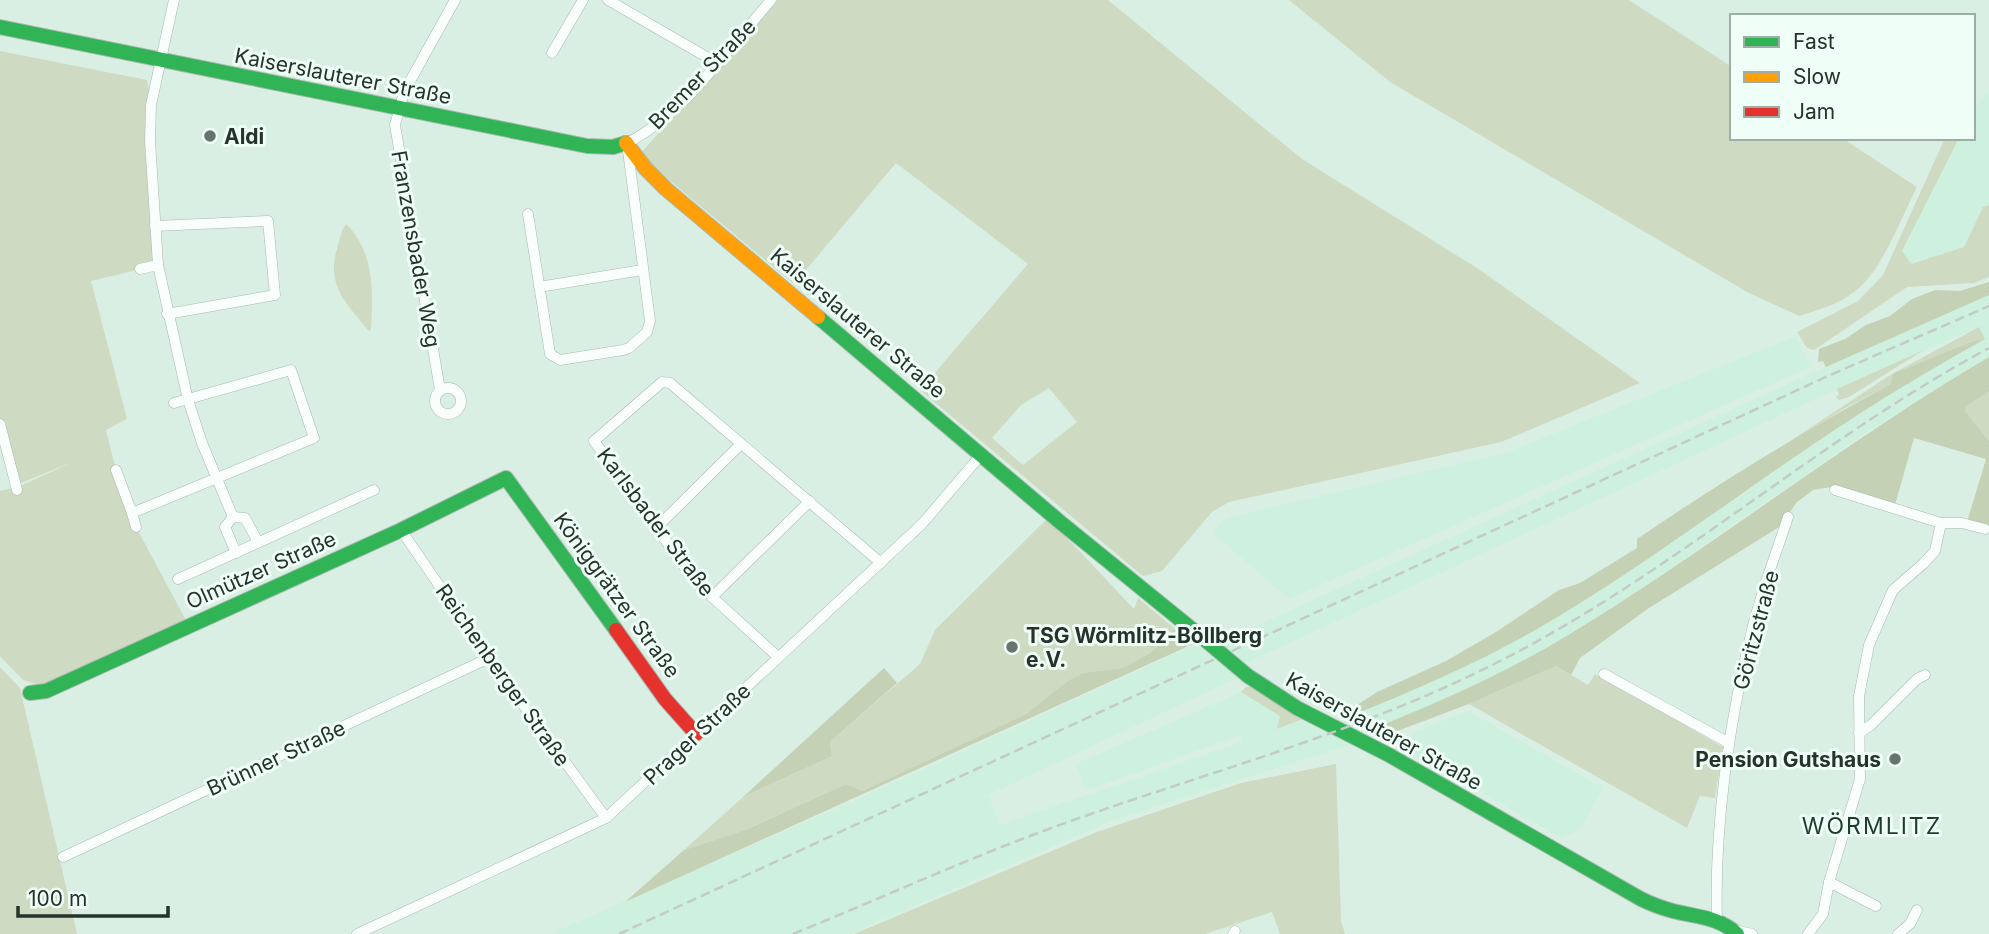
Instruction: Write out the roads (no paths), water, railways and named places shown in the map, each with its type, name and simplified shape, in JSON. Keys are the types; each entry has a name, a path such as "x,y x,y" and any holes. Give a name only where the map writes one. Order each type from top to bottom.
{"street":[{"path":"174,0 152,105 150,141 158,265 188,400 233,517"},
{"path":"398,108 404,92 455,0"},
{"path":"552,53 583,0"},
{"path":"608,0 717,63"},
{"name":"Bremer Straße","path":"627,143 653,128 669,113 717,63 771,0"},
{"name":"Kaiserslauterer Straße","path":"0,27 587,146 613,147 627,143 666,190 1248,676 1297,708 1389,755 1641,899 1669,910 1717,922 1736,932"},
{"name":"Franzensbader Weg","path":"398,108 395,125 440,390"},
{"path":"528,214 550,354 560,360 629,348 647,332 650,321 627,143"},
{"path":"155,226 268,221 275,295 167,314"},
{"path":"140,269 158,265"},
{"path":"539,287 642,270"},
{"path":"132,513 314,438 291,370 174,403"},
{"name":"Karlsbader Straße","path":"778,657 712,597 684,566 594,441 663,382 670,383 881,563"},
{"path":"0,424 17,490"},
{"path":"656,528 740,444"},
{"name":"Prager Straße","path":"357,934 606,818 922,524 981,455"},
{"path":"116,470 136,527"},
{"name":"Olmützer Straße","path":"30,693 47,691 401,530 506,478"},
{"name":"Königgrätzer Straße","path":"506,478 665,699 696,734"},
{"path":"178,579 374,490"},
{"path":"1835,490 1941,523 1962,523 1985,530"},
{"path":"712,597 810,501"},
{"path":"233,517 245,518 258,542"},
{"path":"233,517 225,527 236,553"},
{"name":"Göritzstraße","path":"1717,922 1716,882 1729,743 1752,628 1788,517"},
{"path":"1808,934 1823,914 1829,882 1860,779 1860,696 1869,645 1893,590 1935,551 1941,523"},
{"name":"Reichenberger Straße","path":"401,530 489,658 606,818"},
{"name":"Brünner Straße","path":"62,858 489,658"},
{"path":"1604,674 1729,743"},
{"path":"1859,733 1871,725 1917,679 1925,675"},
{"path":"1829,882 1876,906"},
{"path":"1898,934 1910,924 1917,910"},
{"path":"1736,932 1752,934"}],"railway":[{"path":"619,934 1828,376 1989,306"},
{"path":"793,934 1033,835 1392,710 1496,663 1622,590 1864,424 1989,348"}],"place":[{"name":"Aldi","path":"210,136"},
{"name":"TSG Wörmlitz-Böllberg e.V.","path":"1012,647"},
{"name":"Pension Gutshaus","path":"1895,759"}],"district":[{"name":"WÖRMLITZ","path":"1872,826"}]}
